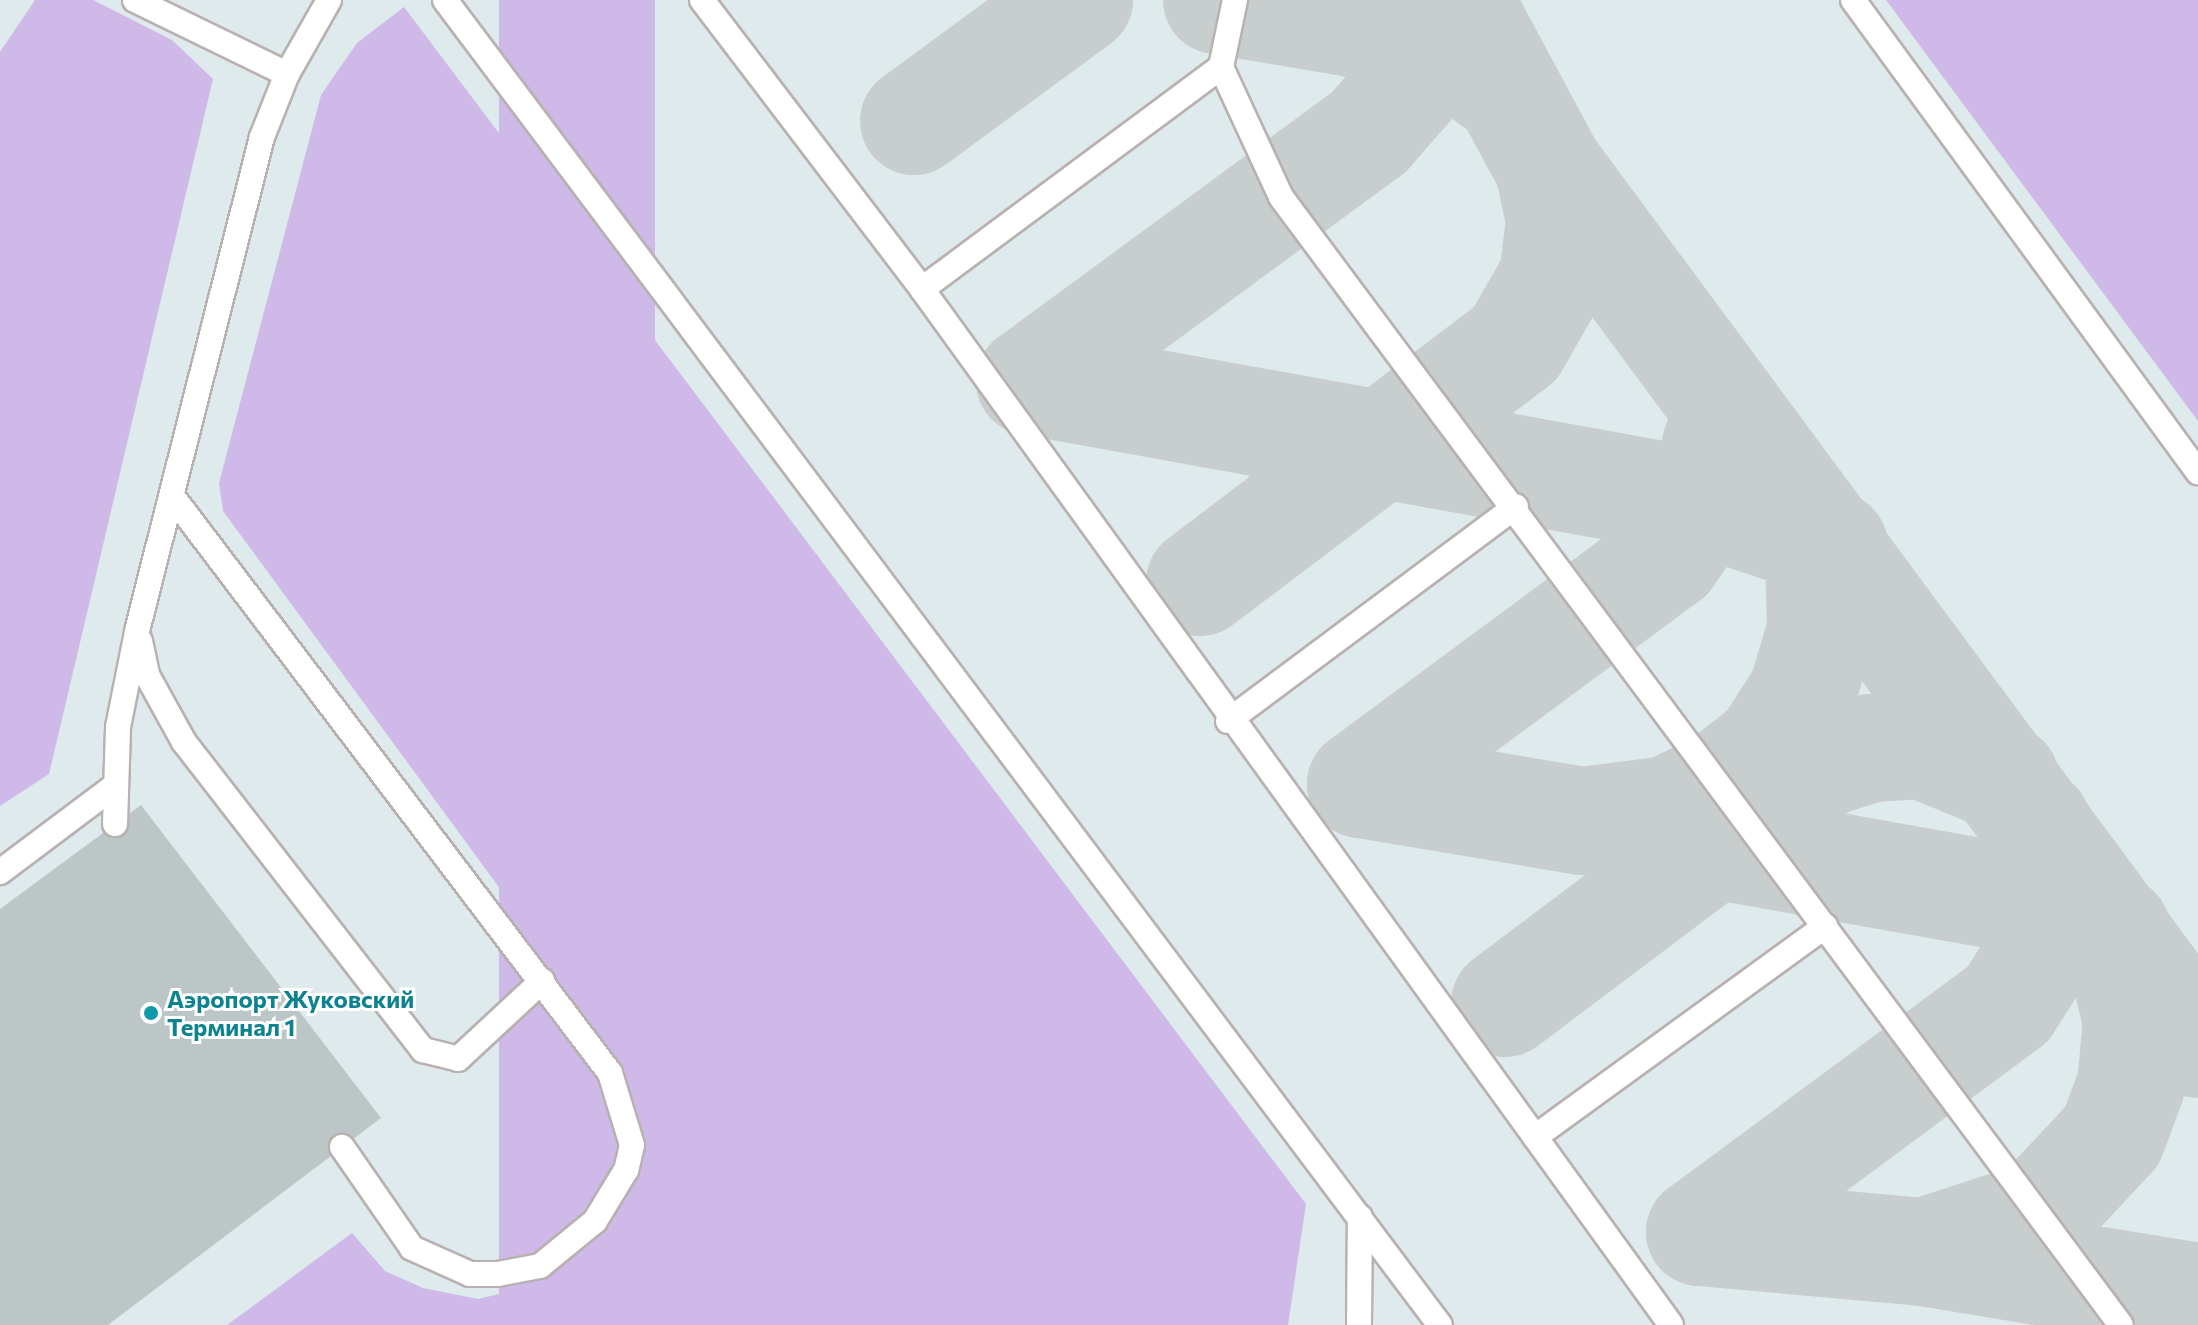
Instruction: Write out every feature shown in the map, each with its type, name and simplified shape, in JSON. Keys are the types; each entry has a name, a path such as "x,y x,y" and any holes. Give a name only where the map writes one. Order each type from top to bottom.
{"lane":[{"path":"135,0 287,74"},
{"path":"115,824 112,788 138,627 262,137 287,74 329,0"},
{"path":"445,0 1440,1325"},
{"path":"702,0 922,289 1228,721 1671,1325"},
{"path":"1235,0 1221,67 1281,197 1516,506 2121,1325"},
{"path":"1853,0 2198,472"},
{"path":"922,289 1221,67"},
{"path":"172,496 610,1073 632,1145 612,1194 571,1244 540,1266 498,1274 442,1265 412,1248 342,1147"},
{"path":"1228,721 1516,506"},
{"path":"138,627 147,675 184,742 423,1050 458,1059 542,981"},
{"path":"0,872 112,788"},
{"path":"1535,1137 1825,926"},
{"path":"1359,1325 1360,1217"}],"shaded area":[{"path":"35,0 93,0 172,40 213,79 49,774 0,806 0,52"},
{"path":"499,0 655,0 655,1325 499,1325"},
{"path":"1886,0 2198,0 2198,421"},
{"path":"404,7 1306,1204 1288,1325 227,1325 352,1233 385,1271 423,1288 478,1299 530,1287 588,1254 629,1213 645,1179 648,1119 625,1059 223,511 219,483 321,95 357,43"}],"building":[{"name":"Аэропорт Жуковский Терминал 1","path":"141,805 381,1118 108,1325 0,1325 0,909"}],"taxiway":[{"path":"914,121 1079,0"},
{"path":"1217,0 1434,37 1493,82"},
{"path":"1030,381 1369,132 1423,70 1440,0"},
{"path":"1459,0 1549,168 2198,1044"},
{"path":"1200,582 1515,344 1553,278 1560,220 1549,168"},
{"path":"1030,381 1705,503 1834,546"},
{"path":"1361,784 1668,557 1705,503 1716,445"},
{"path":"1361,784 1582,821 1668,810 1720,785 1768,747 1802,694 1821,631 1819,553"},
{"path":"1505,1003 1824,763 1871,748 1923,745 2005,779"},
{"path":"1700,1232 2008,1004 2041,952 2052,905 2037,824"},
{"path":"1669,837 2052,905 2116,930"},
{"path":"1924,1252 2038,1215 2112,1136 2131,1085 2137,1021 2116,935"},
{"path":"1700,1232 1923,1252 2198,1297"}],"place":[{"name":"Аэропорт Жуковский Терминал 1","path":"151,1013"}]}
